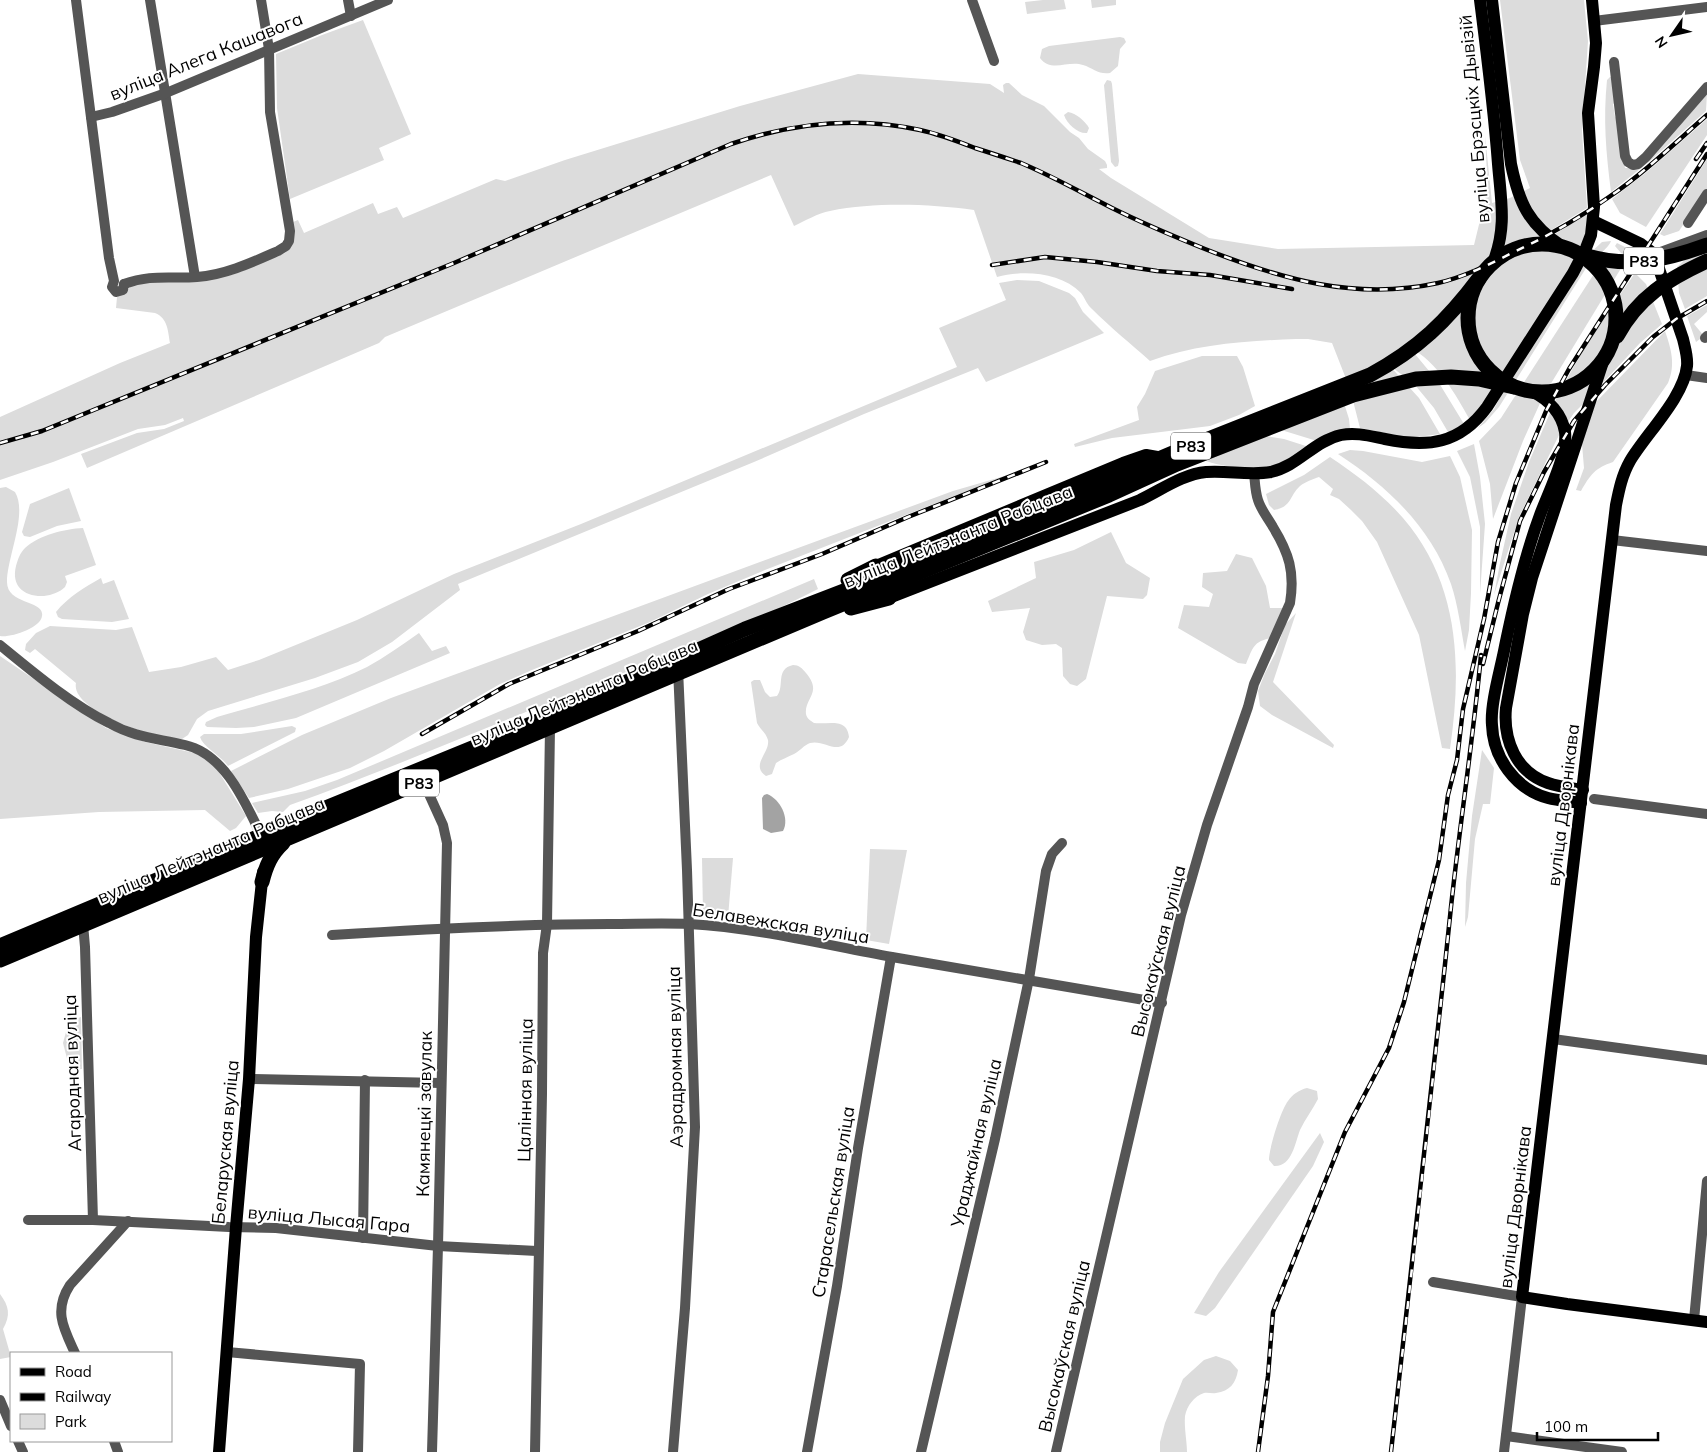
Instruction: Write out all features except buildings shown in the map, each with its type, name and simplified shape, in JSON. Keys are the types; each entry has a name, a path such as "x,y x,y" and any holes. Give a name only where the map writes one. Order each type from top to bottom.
{"highway":[{"name":"Р83","path":"1707,245 1680,255 1654,261 1604,261 1580,254 1563,246 1544,244 1526,246 1508,252 1493,263 1480,277 1474,290 1469,304 1468,318 1474,347 1490,371 1514,387 1533,392 1553,392 1573,387 1590,376 1603,362 1628,318 1646,296 1663,284 1707,261"},
{"name":"Р83","path":"1580,254 1596,267 1608,284 1615,303 1617,324 1612,344"},
{"name":"вуліца Лейтэнанта Рабцава","path":"0,946 263,842 548,717 822,612 880,583 1173,453 1370,375 1396,361 1437,328 1453,312 1480,277"},
{"name":"вуліца Лейтэнанта Рабцава","path":"0,960 231,863 263,842 288,839 550,728 678,667 746,629 801,607 880,583 1109,495 1177,464 1353,395 1416,380 1451,377 1479,379 1514,387"},
{"path":"262,882 266,865 272,855 288,839"},
{"path":"231,863 242,862 252,865 259,872 262,882"}],"main road":[{"name":"вуліца Брэсцкіх Дывізій","path":"1480,0 1495,126 1502,217 1501,235 1493,263"},
{"name":"вуліца Брэсцкіх Дывізій","path":"1492,0 1515,185 1530,217 1539,230 1563,246"},
{"path":"1254,473 1271,472 1285,467 1321,443 1340,435 1353,433 1409,444 1430,443 1458,434 1480,417 1573,273 1586,248 1593,221 1594,189 1588,119 1595,57 1592,0"},
{"path":"1593,221 1641,244 1654,254"},
{"name":"вуліца Дворнікава","path":"1522,1296 1616,505 1625,471 1676,396 1686,375 1686,353 1683,339 1654,254"},
{"path":"1582,796 1535,777 1526,770 1510,749 1505,723 1523,614 1532,578 1603,362"},
{"path":"1533,392 1542,396 1556,411 1565,431 1566,442 1534,531 1521,575 1512,611 1491,723 1496,750 1510,773 1520,783 1546,797 1582,796"},
{"name":"вуліца Лейтэнанта Рабцава","path":"880,583 1079,480 1146,455 1254,473"},
{"path":"1123,463 1114,474 1113,483 1117,493 1123,499 1129,501 1140,500"},
{"name":"вуліца Лейтэнанта Рабцава","path":"880,583 1092,517 1140,500 1171,484 1205,472 1254,473"},
{"path":"1079,480 1095,483 1101,492 1102,507 1099,513 1092,517"},
{"name":"Беларуская вуліца","path":"219,1452 249,1079 263,842"},
{"path":"1522,1296 1567,1304 1707,1322"}],"street":[{"path":"76,0 112,276 119,283 145,277 196,277 231,269 278,251 286,246 290,237 290,231 270,112 269,49 261,0"},
{"path":"150,0 196,277"},
{"path":"348,0 351,16"},
{"name":"вуліца Алега Кашавога","path":"91,117 112,112 166,93 388,0"},
{"path":"972,0 994,62"},
{"path":"1594,21 1707,7"},
{"path":"1614,62 1625,156 1631,164 1636,165 1640,163 1707,87"},
{"path":"1688,222 1707,194"},
{"path":"1654,254 1707,235"},
{"path":"1686,375 1707,378"},
{"name":"Высокаўская вуліца","path":"1056,1452 1181,915 1207,825 1248,708 1254,684 1286,615 1291,596 1292,574 1286,550 1260,506 1254,473"},
{"path":"1612,540 1707,551"},
{"name":"вуліца Лейтэнанта Рабцава","path":"0,646 77,704 108,723 140,736 184,745 208,754 220,766 244,801 263,842"},
{"name":"Аэрадромная вуліца","path":"673,1452 695,1127 678,667"},
{"name":"Цалінная вуліца","path":"534,1452 542,1094 543,953 546,924 550,728"},
{"name":"Камянецкі завулак","path":"424,781 443,825 447,843 432,1452"},
{"path":"1594,799 1707,814"},
{"name":"Ураджайная вуліца","path":"921,1452 995,1139 1029,979 1046,871 1052,854 1062,843"},
{"name":"Агародная вуліца","path":"82,924 84,934 92,1220"},
{"name":"Белавежская вуліца","path":"332,935 546,924 688,924 752,931 891,957 1162,1003"},
{"name":"Старасельская вуліца","path":"807,1452 837,1286 861,1129 891,957"},
{"path":"1553,1039 1707,1060"},
{"path":"249,1079 441,1083"},
{"path":"363,1238 365,1080"},
{"path":"1694,1320 1707,1181"},
{"name":"вуліца Лысая Гара","path":"28,1220 128,1221 276,1228 438,1246 537,1251"},
{"path":"75,1352 61,1322 60,1313 63,1298 70,1285 128,1221"},
{"path":"1433,1282 1522,1296"},
{"name":"вуліца Дворнікава","path":"1504,1452 1522,1296"},
{"path":"227,1352 360,1364 358,1452"},
{"path":"0,1400 10,1424"},
{"path":"1506,1436 1622,1452"}],"green space":[{"path":"1064,0 1066,9 1027,14 1025,2"},
{"path":"1091,0 1116,0 1116,5 1092,8"},
{"path":"1500,0 1584,0 1588,41 1582,131 1587,208 1548,232 1486,265 1483,269 1552,236 1587,214 1588,227 1577,257 1488,397 1470,420 1452,390 1437,370 1429,361 1410,348 1439,383 1464,424 1448,432 1434,408 1415,385 1388,364 1419,398 1440,434 1410,438 1360,428 1350,389 1332,343 1308,339 1241,342 1204,347 1150,361 1090,307 1081,293 1063,281 1041,274 1029,273 997,277 974,210 921,205 865,206 825,212 794,226 771,175 385,337 379,343 87,468 81,454 137,433 164,429 184,421 183,418 165,425 138,429 0,480 0,417 120,363 170,343 167,326 159,315 116,308 117,297 135,284 230,275 285,253 291,246 293,222 298,220 304,233 373,203 378,214 397,207 403,218 496,179 505,181 565,160 740,106 858,74 990,84 1004,93 1003,85 1009,83 1022,95 1044,106 1070,132 1079,138 1088,149 1105,161 1107,168 1099,169 1209,238 1278,249 1474,245 1485,200 1487,175 1485,135 1492,203 1510,198 1530,188 1520,160"},
{"path":"363,20 411,134 379,148 384,160 290,199 277,108 276,54"},
{"path":"1124,38 1126,42 1120,49 1118,66 1110,73 1099,72 1087,66 1077,64 1049,65 1040,58 1042,49 1049,46"},
{"path":"1610,77 1616,102 1613,104 1615,117 1618,118 1625,168 1636,168 1707,93 1706,111 1650,161 1611,192 1605,122 1607,80"},
{"path":"1107,80 1111,81 1112,84 1119,161 1118,166 1115,167 1111,162 1104,85"},
{"path":"1068,112 1077,116 1085,123 1089,128 1087,133 1080,132 1070,125 1064,115"},
{"path":"1707,119 1707,135 1646,227 1620,213 1612,199 1648,171"},
{"path":"1707,159 1707,189 1679,231 1664,236 1660,234"},
{"path":"1611,241 1588,265 1499,407 1478,428 1494,409 1508,382 1588,255 1602,242"},
{"path":"1617,243 1633,251 1628,257 1615,246"},
{"path":"1707,249 1707,296 1685,309 1679,293 1677,267 1689,256"},
{"path":"1601,263 1623,265 1547,390 1521,387"},
{"path":"1635,273 1646,284 1662,324 1640,343 1574,413 1559,435 1519,517 1494,595 1511,514 1529,462 1555,401 1599,325"},
{"path":"1017,280 1039,281 1069,293 1075,298 1083,312 1104,333 986,382 978,368 458,584 460,590 392,642 358,662 315,678 208,711 197,719 188,735 182,739 137,730 101,714 87,704 78,694 76,683 35,649 30,653 25,650 26,644 36,633 50,626 116,630 132,627 149,672 181,667 216,657 228,670 259,660 357,620 454,574 581,524 957,367 939,328 1006,300 999,283"},
{"path":"1707,305 1707,312 1694,324 1704,336 1696,342 1687,316"},
{"path":"1665,331 1671,350 1672,363 1668,383 1613,462 1594,473 1581,491 1576,490 1584,468 1582,444 1595,403"},
{"path":"1202,356 1237,356 1243,367 1255,406 1239,415 1210,426 1112,438 1075,447 1074,444 1139,420 1137,407 1155,371"},
{"path":"1517,393 1531,396 1541,401 1523,441 1493,519 1490,484 1479,441 1501,418"},
{"path":"1344,403 1350,429 1317,441 1278,429"},
{"path":"1265,436 1284,439 1309,447 1284,462 1268,468 1237,468 1206,461 1206,459"},
{"path":"1474,444 1485,524 1480,594 1480,527 1470,477 1457,451"},
{"path":"1350,450 1422,462 1450,456 1460,477 1472,530 1469,630 1465,651 1451,584 1432,544 1419,526 1390,494 1338,454"},
{"path":"1330,457 1369,485 1395,509 1422,544 1436,570 1446,598 1455,657 1456,688 1450,749 1442,748 1419,635 1377,542 1362,521 1339,499 1330,495 1333,489 1319,477 1300,486 1287,504 1280,509 1274,510 1269,505 1266,494 1304,475"},
{"path":"1008,475 765,570 708,594 650,622 500,684 384,751 350,768 288,789 249,798 231,771 302,735 391,698 953,491"},
{"path":"6,487 15,492 19,512 7,582 13,595 38,607 42,616 31,628 17,634 0,636 0,488"},
{"path":"69,488 81,521 57,526 30,537 24,536 22,532 30,504"},
{"path":"83,528 96,565 65,576 67,582 65,587 53,594 44,596 30,595 17,585 15,579 16,566 25,548 31,543 52,534"},
{"path":"1111,532 1126,563 1150,578 1147,595 1143,599 1107,596 1086,679 1077,686 1070,684 1063,676 1062,648 1056,644 1042,645 1026,640 1023,632 1030,608 992,612 988,601 1036,578 1034,562 1074,550"},
{"path":"1236,554 1252,558 1266,586 1270,608 1283,608 1272,638 1261,641 1254,646 1246,664 1238,663 1178,628 1184,605 1209,607 1213,594 1202,587 1203,573 1227,571"},
{"path":"101,578 103,584 114,580 129,619 112,622 62,619 58,617 56,612 71,597"},
{"path":"814,579 818,589 757,618 396,765 290,805 283,812 258,813 252,803 305,791 337,780"},
{"path":"1296,613 1273,682 1334,745 1333,748 1272,715 1260,706 1258,691 1275,654 1285,625"},
{"path":"419,633 432,651 446,646 450,653 296,718 254,727 207,727 205,725 206,722 217,717 294,695 350,675 367,667"},
{"path":"0,656 106,728 145,742 199,754 217,769 246,816 236,828 230,831 205,810 99,812 0,819"},
{"path":"793,665 799,666 803,670 813,686 812,695 806,708 808,718 814,723 841,724 845,727 849,737 845,743 837,747 816,742 810,743 796,753 776,763 772,774 766,776 760,768 760,763 768,745 768,740 757,723 751,682 760,680 765,692 770,697 777,696 784,670"},
{"path":"292,726 296,728 295,732 228,766 200,737 204,734 241,734"},
{"path":"1482,750 1494,768 1490,804 1483,804 1475,839 1468,917 1465,927 1466,883 1472,816"},
{"path":"870,849 907,850 889,944 866,940"},
{"path":"702,858 733,858 728,917 703,913"},
{"path":"81,1017 82,1069 70,1070 63,1043 69,1021"},
{"path":"1307,1088 1317,1091 1318,1099 1300,1130 1289,1158 1285,1163 1274,1166 1269,1160 1273,1138 1282,1112 1292,1096"},
{"path":"1320,1133 1324,1142 1313,1166 1215,1308 1206,1316 1194,1313 1219,1272"},
{"path":"0,1294 8,1311 3,1329 10,1357 0,1359"},
{"path":"1216,1356 1230,1361 1238,1370 1232,1386 1221,1392 1200,1394 1189,1405 1185,1416 1187,1452 1160,1452 1160,1442 1165,1423 1183,1379 1204,1360"}],"shaded area":[{"path":"767,794 780,804 785,820 783,831 771,833 763,829 762,798"}],"railway":[{"path":"0,443 42,431 454,263 731,144 777,131 824,124 872,123 927,132 1021,163 1135,219 1233,260 1290,278 1319,284 1377,290 1407,288 1448,280 1467,274 1537,241 1586,213 1622,188 1707,115"},
{"path":"1696,159 1707,143"},
{"path":"1258,1452 1268,1376 1273,1312 1345,1132 1389,1048 1404,1002 1439,860 1448,795 1457,760 1463,709 1484,619 1498,542 1516,483 1546,411 1569,369 1707,154"},
{"path":"992,265 1045,257 1157,271 1210,275 1292,289"},
{"path":"1483,664 1520,521 1544,472 1574,421 1605,385 1653,337 1676,319 1707,301"},
{"path":"422,734 509,684 638,631 729,589 822,554 908,517 1046,462"},
{"path":"1391,1452 1481,655"}]}
